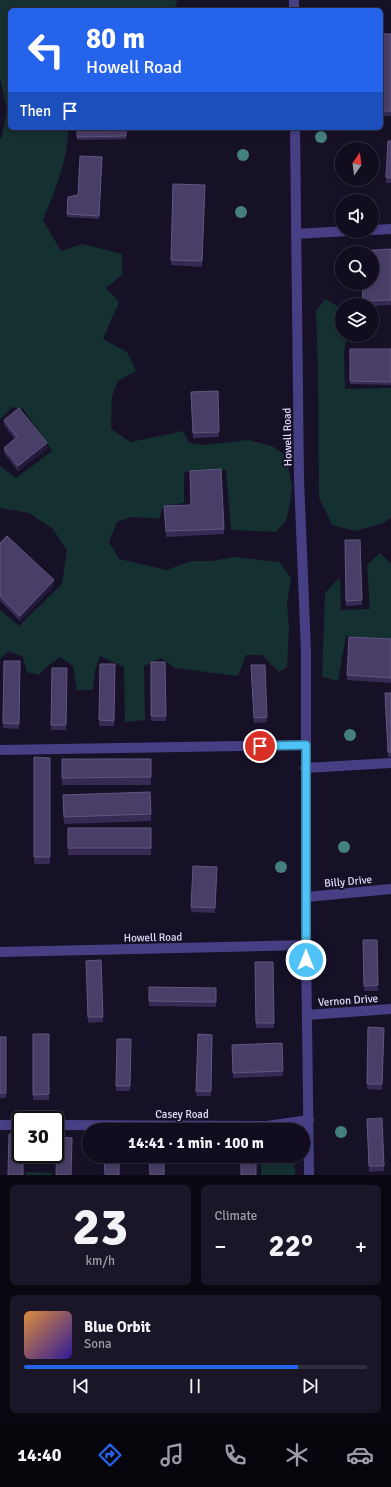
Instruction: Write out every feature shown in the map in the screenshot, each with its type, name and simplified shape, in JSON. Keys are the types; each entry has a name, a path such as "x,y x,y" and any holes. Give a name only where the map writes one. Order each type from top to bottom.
{"street":[{"name":"Howell Road","path":"295,130 299,478 306,652 306,945 309,1175"},
{"path":"379,230 391,229"},
{"path":"296,234 335,232"},
{"path":"0,750 306,745"},
{"path":"305,768 391,763"},
{"name":"Billy Drive","path":"307,897 391,889"},
{"name":"Howell Road","path":"0,952 306,945"},
{"name":"Vernon Drive","path":"307,1015 391,1010"},
{"name":"Casey Road","path":"64,1125 267,1126 309,1120"},
{"path":"0,1125 12,1125"}],"green space":[{"path":"0,0 177,0 175,8 8,8 8,130 68,130 66,152 63,163 43,220 61,251 82,244 122,254 122,275 106,288 119,302 103,339 127,352 136,371 118,381 112,396 111,429 131,442 183,431 189,443 205,445 248,440 272,446 286,456 292,486 290,503 286,521 276,532 231,530 226,470 184,472 184,503 163,506 159,519 132,517 117,522 109,542 119,559 167,570 191,561 212,561 234,557 279,562 291,578 287,604 289,629 287,667 279,672 262,655 246,655 238,676 175,668 161,658 144,666 145,720 125,722 124,667 100,656 95,671 93,690 77,690 73,666 60,657 45,668 39,675 27,672 23,657 8,651 0,659 0,610 19,626 62,584 67,550 53,529 29,513 0,508 0,466 16,478 52,451 23,409 12,407 0,419 0,139 2,136 7,110 0,78"},
{"path":"325,299 335,305 335,342 346,342 344,354 345,389 391,388 391,518 381,524 355,531 332,525 319,497 316,311"},
{"path":"380,553 391,564 391,642 346,636 338,681 322,677 325,593 340,577 341,610 370,609 367,565"},
{"path":"261,1163 294,1163 295,1175 261,1175"},
{"path":"26,1172 52,1173 52,1175 26,1175"}],"building":[{"path":"383,34 391,34 391,111 383,111"},
{"path":"77,130 126,130 126,136 77,137"},
{"path":"388,141 391,141 391,178 386,177"},
{"path":"80,156 102,157 99,216 67,214 68,197 78,195"},
{"path":"173,184 205,185 202,261 171,260"},
{"path":"391,249 391,300 379,300 379,298 363,298 362,290 379,290 379,250"},
{"path":"350,349 391,349 391,382 350,381"},
{"path":"218,391 219,432 193,433 191,392"},
{"path":"19,408 47,443 18,466 4,448 17,437 4,420"},
{"path":"221,469 224,529 166,531 164,506 191,505 190,471"},
{"path":"7,536 54,580 20,616 0,596 0,543"},
{"path":"345,540 360,540 362,600 346,601"},
{"path":"349,637 391,639 391,678 347,675"},
{"path":"4,661 20,661 19,724 3,723"},
{"path":"151,662 165,662 166,716 151,716"},
{"path":"100,664 115,664 114,721 99,720"},
{"path":"251,665 265,665 267,717 254,718"},
{"path":"52,668 67,668 66,725 51,725"},
{"path":"385,693 391,693 391,752 388,752"},
{"path":"34,757 50,758 50,857 34,857"},
{"path":"62,759 151,759 151,777 62,778"},
{"path":"150,792 151,814 64,817 63,795"},
{"path":"68,828 151,828 151,848 68,848"},
{"path":"193,866 217,867 215,908 191,907"},
{"path":"363,940 377,940 378,985 364,986"},
{"path":"101,960 103,1017 88,1017 86,961"},
{"path":"255,962 273,962 274,1023 256,1023"},
{"path":"149,987 216,988 216,1002 149,1001"},
{"path":"368,1027 384,1028 382,1084 367,1084"},
{"path":"33,1034 49,1034 49,1094 33,1095"},
{"path":"198,1034 212,1035 211,1091 196,1091"},
{"path":"0,1037 6,1037 6,1093 0,1093"},
{"path":"117,1039 131,1039 130,1086 116,1086"},
{"path":"282,1043 283,1071 233,1073 232,1045"},
{"path":"382,1118 384,1166 369,1166 367,1119"},
{"path":"9,1134 12,1134 12,1163 23,1163 23,1175 8,1175"},
{"path":"64,1137 72,1138 71,1175 56,1175 56,1163 64,1163"},
{"path":"104,1163 119,1163 119,1175 105,1175"},
{"path":"149,1163 164,1163 164,1175 150,1175"},
{"path":"241,1163 256,1163 256,1175 241,1175"}],"route":[{"path":"260,746 306,745 306,960"}]}
